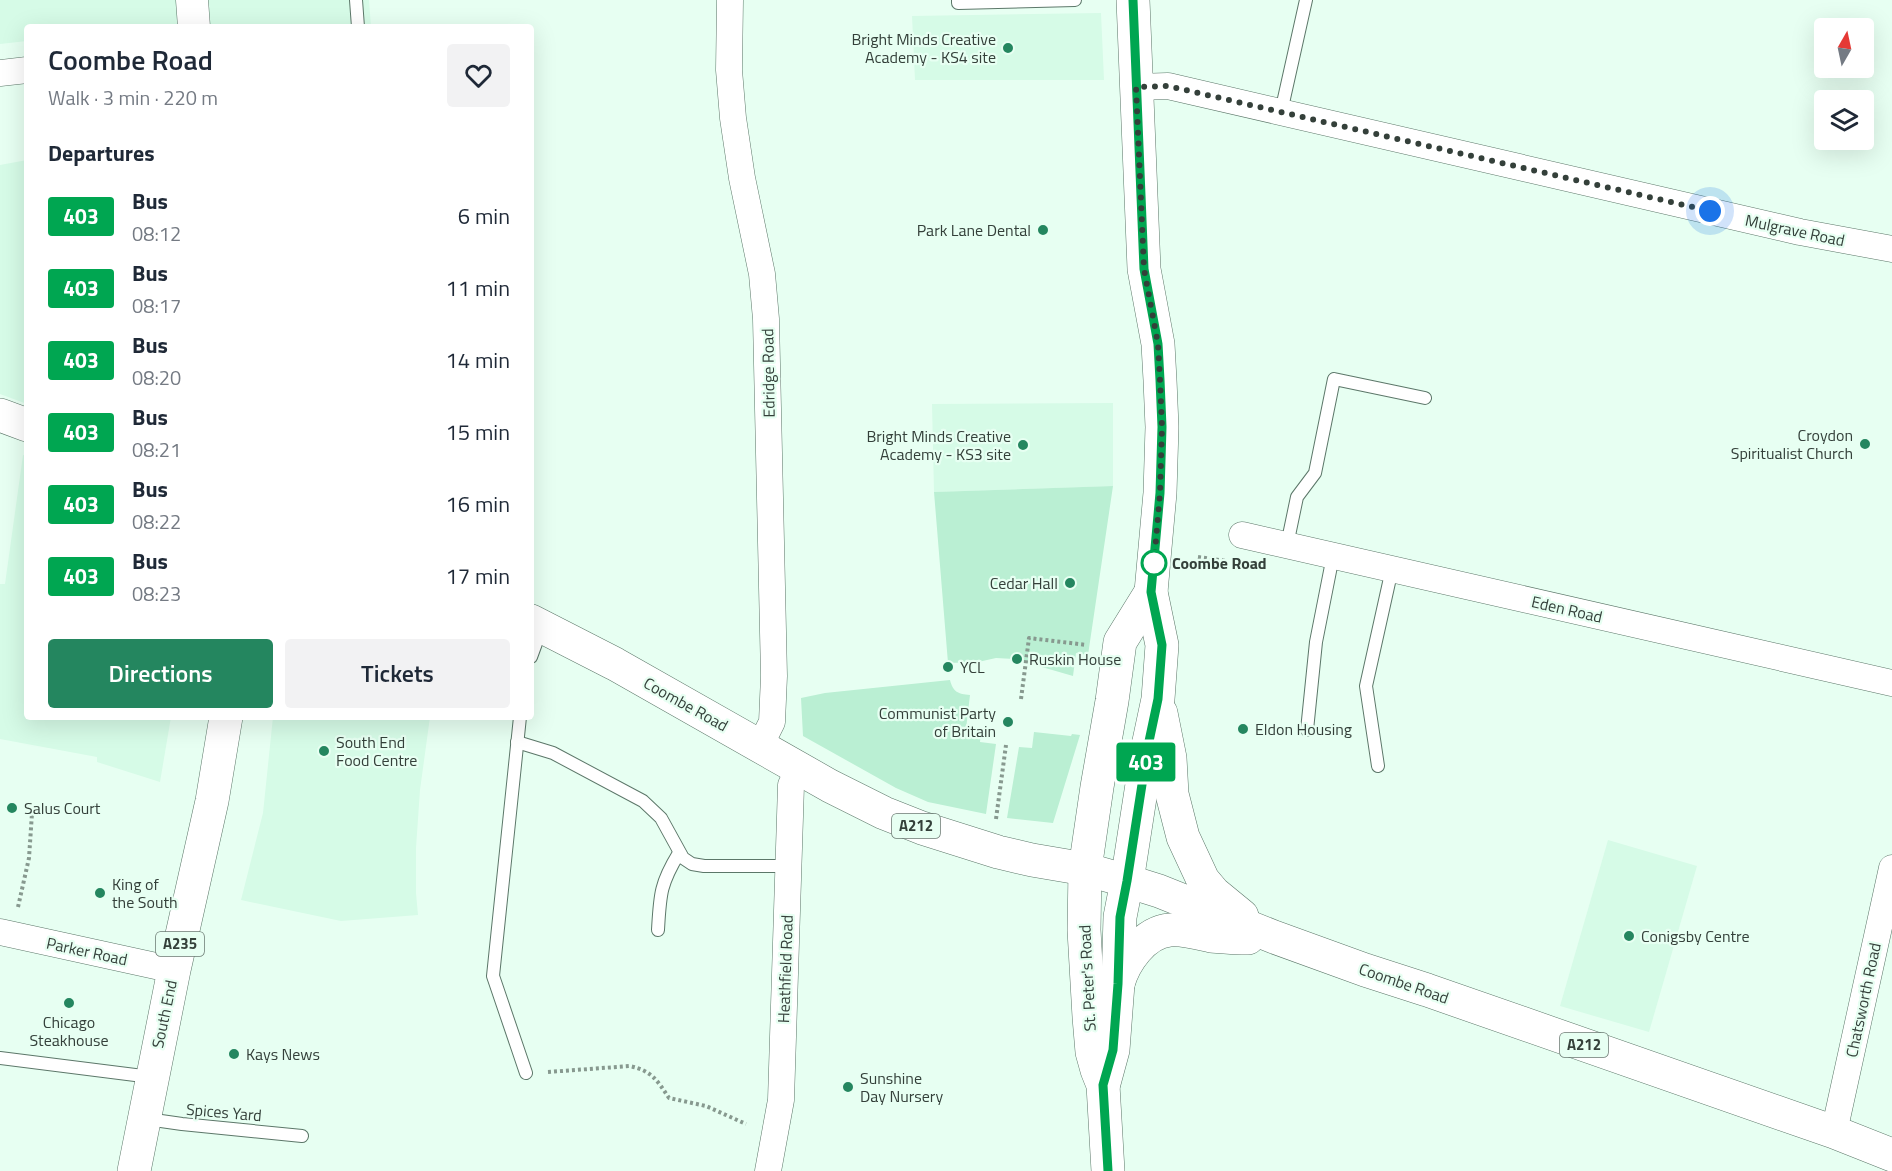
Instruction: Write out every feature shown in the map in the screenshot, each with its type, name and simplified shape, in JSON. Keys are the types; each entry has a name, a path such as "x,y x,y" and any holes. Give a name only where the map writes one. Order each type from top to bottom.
{"main road":[{"path":"1133,0 1144,269 1158,344 1161,415 1160,493 1151,592 1162,645 1158,699 1170,758 1172,794 1178,821 1203,880 1214,894 1274,938"},
{"path":"0,415 24,424"},
{"name":"St. Peter's Road","path":"1108,1171 1103,1085 1092,1052 1089,1017 1084,930 1085,869 1096,787 1112,701 1119,642 1151,592"},
{"name":"Coombe Road","path":"537,623 615,664 858,801 922,828 998,852 1085,869 1159,891 1274,938 1834,1132 1892,1155"},
{"name":"St. Peter's Road","path":"1103,1085 1113,1050 1120,917 1158,699"},
{"name":"South End","path":"134,1171 151,1077 212,801 226,720"},
{"path":"1118,984 1129,958 1146,941 1164,931 1177,930 1226,937 1274,938"}],"street":[{"path":"192,0 194,24"},
{"name":"Edridge Road","path":"730,0 729,70 733,118 742,178 762,273 766,319 774,676 772,722 760,746"},
{"path":"0,73 24,70"},
{"name":"Mulgrave Road","path":"1136,87 1168,86 1800,232 1892,249"},
{"name":"Eden Road","path":"1242,535 1892,683"},
{"name":"Heathfield Road","path":"768,1171 781,1101 791,784 799,768"},
{"name":"Chatsworth Road","path":"1834,1132 1892,868"},
{"name":"Parker Road","path":"6,933 174,970"}],"lane":[{"path":"356,0 358,24"},
{"path":"958,0 958,3 1075,0"},
{"path":"1281,112 1306,0"},
{"path":"1287,545 1297,496 1315,473 1334,379 1425,398"},
{"path":"1307,730 1316,642 1333,556"},
{"path":"1378,765 1366,686 1392,569"},
{"path":"534,640 537,623"},
{"path":"520,720 494,976 526,1073"},
{"path":"517,742 554,753 643,801 661,818 679,853 688,861 704,866 788,866"},
{"path":"658,930 663,884 679,853"},
{"path":"0,1058 151,1077"},
{"name":"Spices Yard","path":"143,1119 182,1125 302,1136"}],"path":[{"path":"1021,699 1029,638 1089,645"},
{"path":"996,822 1006,745"},
{"path":"6,933 29,858 32,813"},
{"path":"526,1073 630,1066 643,1069 656,1078 669,1098 706,1106 775,1136"}],"shaded area":[{"path":"0,0 369,0 371,24 24,24 24,41 0,44"},
{"name":"Bright Minds Creative Academy - KS4 site","path":"1101,13 1104,80 915,80 912,16"},
{"path":"24,161 24,403 0,394 0,165"},
{"name":"Bright Minds Creative Academy - KS3 site","path":"1113,403 1113,486 934,492 932,404"},
{"path":"23,455 24,720 170,720 160,782 97,762 97,757 0,739 0,584 5,584"},
{"path":"1113,486 1088,655 1076,653 1073,676 1014,659 996,658 978,662 948,663 934,492"},
{"path":"950,680 957,692 970,695 966,729 981,731 980,742 996,744 986,814 928,802 896,788 803,736 801,698 825,693"},
{"path":"273,720 430,720 420,790 416,848 418,915 341,921 241,900 263,813"},
{"path":"1034,732 1080,735 1053,823 1007,818 1019,747 1032,748"},
{"name":"Conigsby Centre","path":"1608,840 1697,866 1649,1032 1560,1006"}],"bus line":[{"name":"403","path":"1108,1171 1103,1085 1113,1050 1120,917 1158,699 1162,645 1151,592 1160,493 1162,427 1160,380 1158,344 1144,269 1133,0"}],"place":[{"name":"Bright Minds Creative Academy - KS4 site","path":"1008,48"},
{"name":"Park Lane Dental","path":"1043,230"},
{"name":"Croydon Spiritualist Church","path":"1865,444"},
{"name":"Bright Minds Creative Academy - KS3 site","path":"1023,445"},
{"name":"Coombe Road","path":"1154,563"},
{"name":"Cedar Hall","path":"1070,583"},
{"name":"Ruskin House","path":"1017,659"},
{"name":"YCL","path":"948,667"},
{"name":"Communist Party of Britain","path":"1008,722"},
{"name":"Eldon Housing","path":"1243,729"},
{"name":"South End Food Centre","path":"324,751"},
{"name":"Salus Court","path":"12,808"},
{"name":"King of the South","path":"100,893"},
{"name":"Conigsby Centre","path":"1629,936"},
{"name":"Chicago Steakhouse","path":"69,1003"},
{"name":"Kays News","path":"234,1054"},
{"name":"Sunshine Day Nursery","path":"848,1087"}],"route":[{"path":"1154,563 1160,493 1162,427 1158,344 1144,269 1136,87 1168,86 1710,211"}]}
